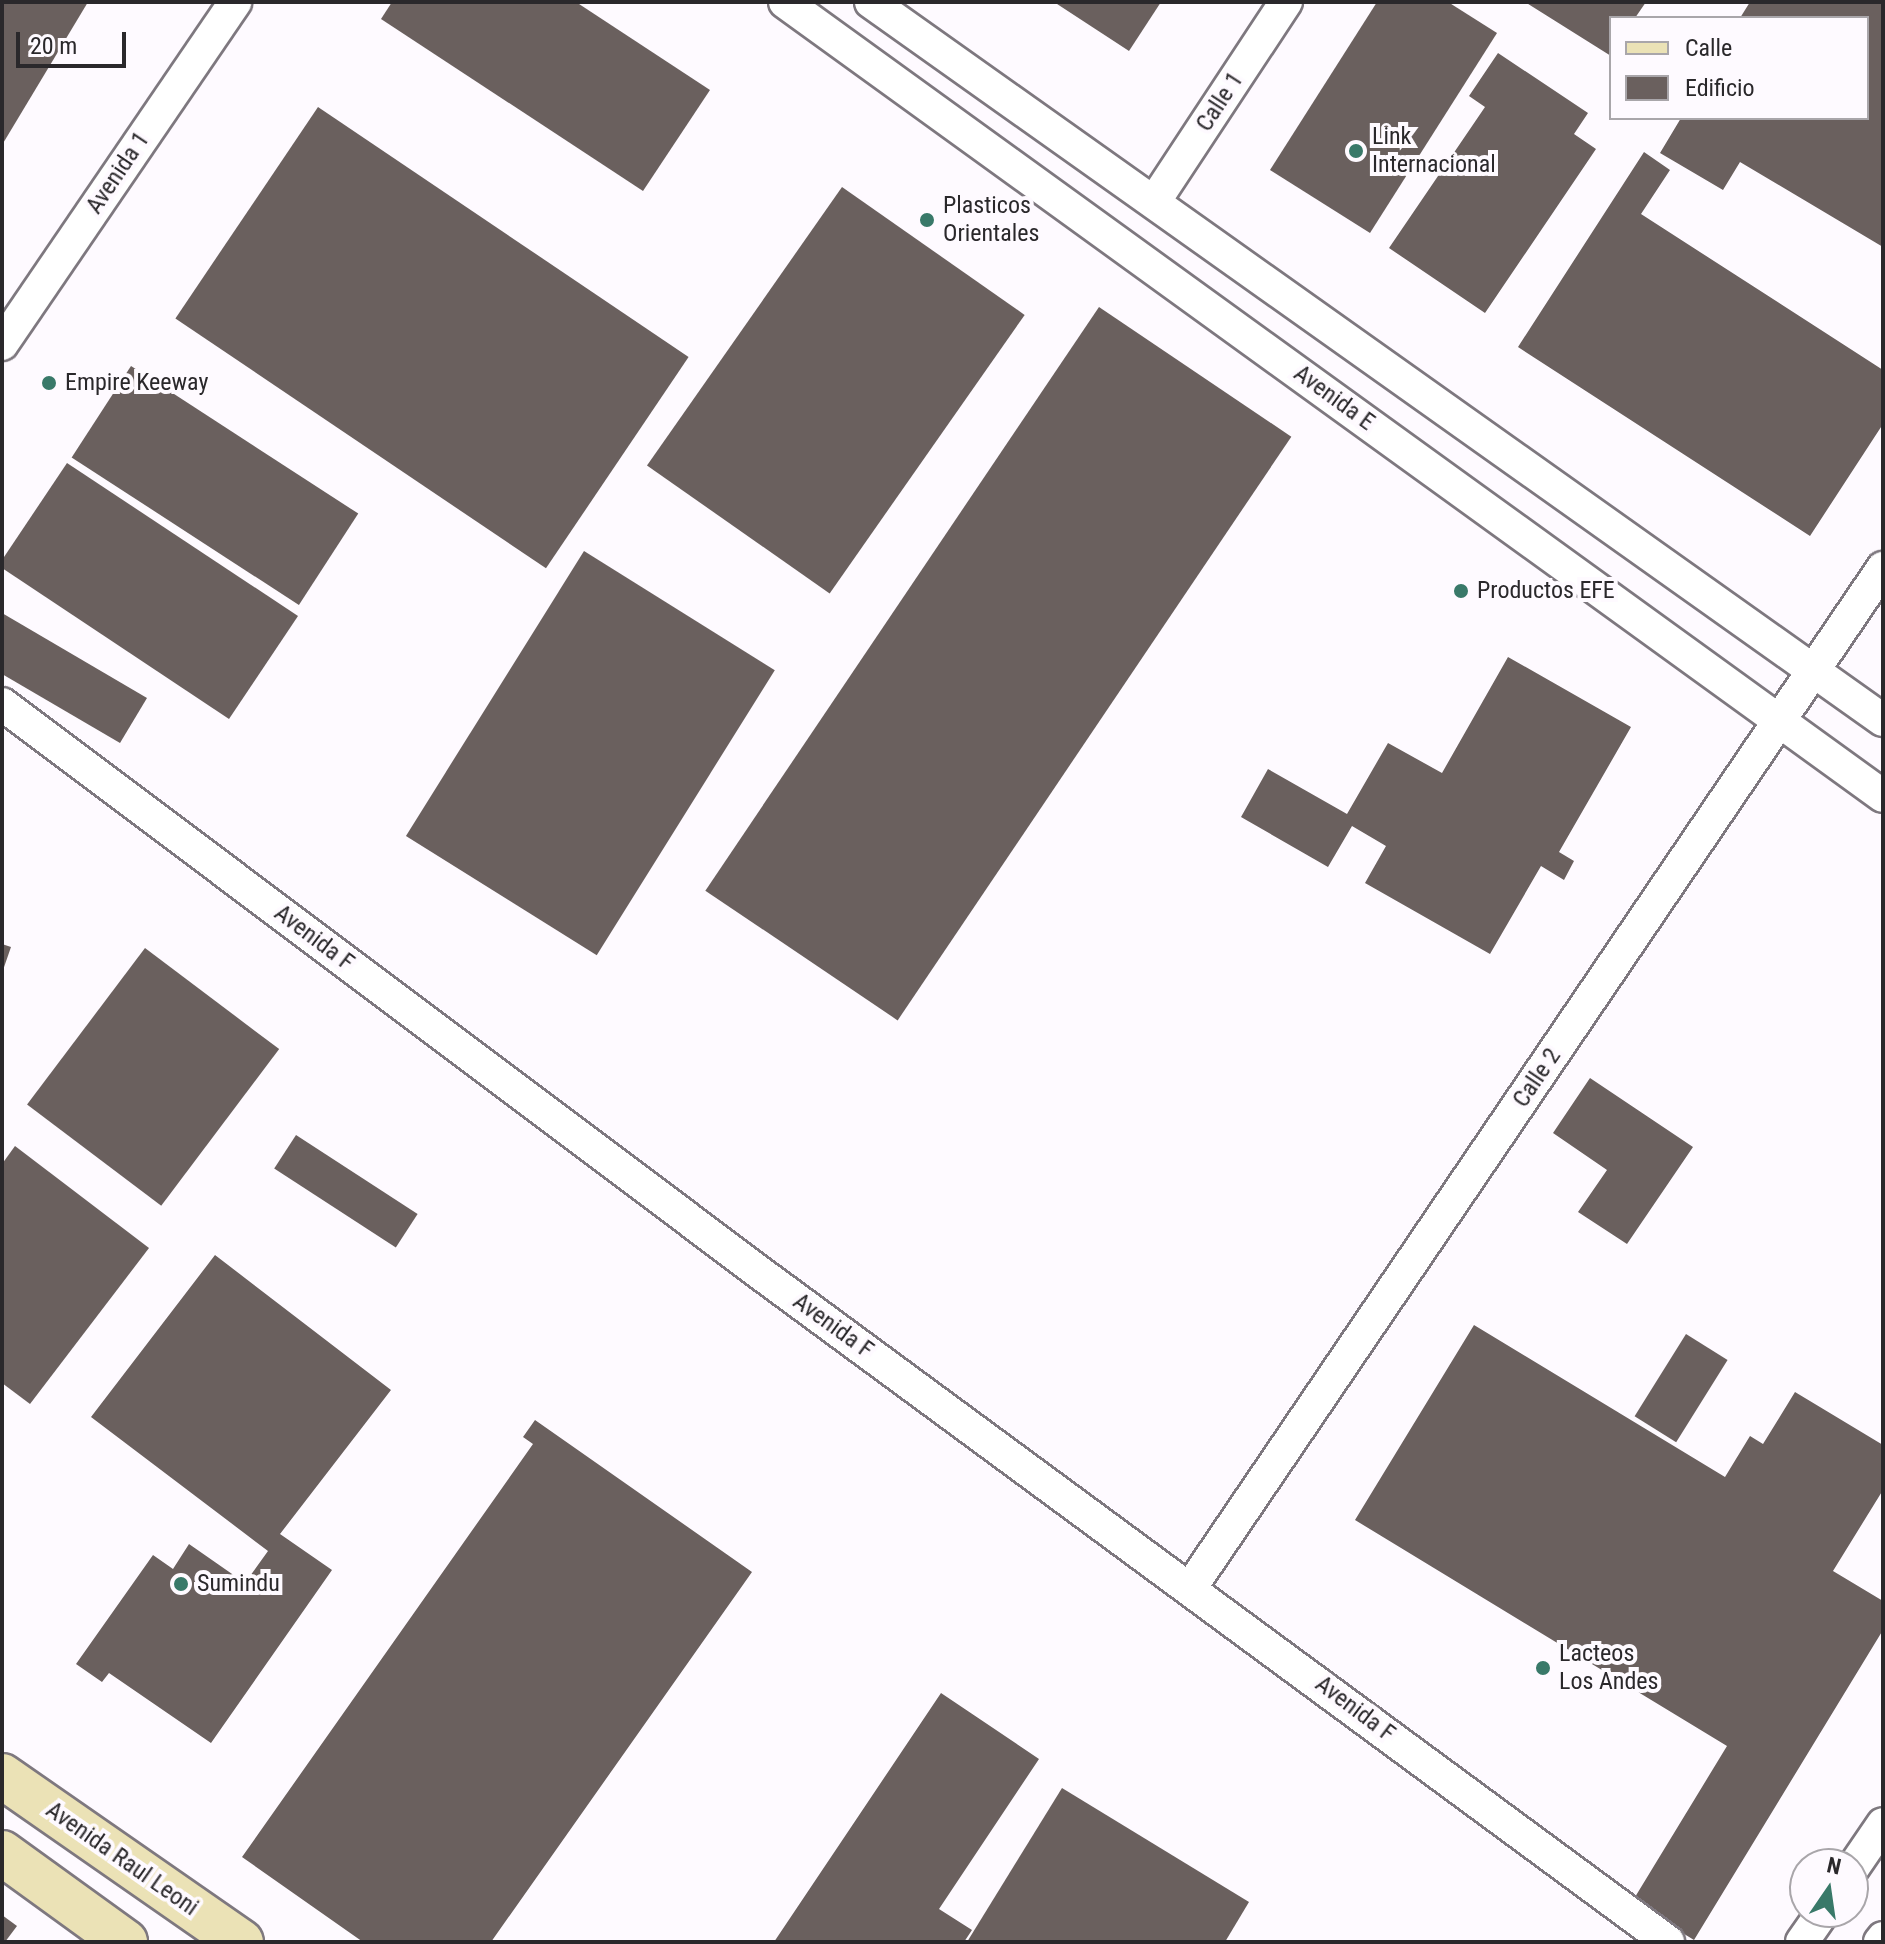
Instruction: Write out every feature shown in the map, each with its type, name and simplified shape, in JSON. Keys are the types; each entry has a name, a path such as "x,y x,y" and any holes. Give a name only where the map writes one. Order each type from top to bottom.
{"main road":[{"name":"Avenida Raul Leoni","path":"2,1776 241,1942"},
{"path":"2,1853 125,1942"}],"street":[{"name":"Avenida 1","path":"2,344 235,2"},
{"name":"Avenida E","path":"785,2 1883,796"},
{"path":"871,2 1883,720"},
{"name":"Calle 1","path":"1154,202 1286,2"},
{"name":"Calle 2","path":"1191,1587 1883,568"},
{"name":"Avenida F","path":"2,704 756,1270 1191,1587 1668,1942"},
{"path":"1867,1848 1883,1824"}],"building":[{"path":"2,2 88,2 2,145"},
{"path":"392,2 576,2 710,90 643,191 381,19"},
{"path":"1054,2 1161,2 1129,51"},
{"path":"1377,2 1448,2 1497,33 1370,233 1270,170"},
{"path":"1525,2 1646,2 1636,16 1609,16 1609,55"},
{"path":"1750,2 1883,2 1883,247 1740,162 1723,190 1660,153 1680,120 1869,120 1869,16 1741,16"},
{"path":"1498,53 1588,113 1574,134 1596,149 1485,313 1389,248 1485,107 1469,96"},
{"path":"318,107 689,357 546,568 175,318"},
{"path":"1644,152 1670,170 1641,214 1883,370 1883,424 1810,536 1518,347"},
{"path":"842,187 1025,315 830,593 647,466"},
{"path":"1099,307 1291,437 898,1020 705,891"},
{"path":"131,366 358,514 299,605 72,457"},
{"path":"67,463 298,616 229,719 2,568 2,560"},
{"path":"584,551 775,670 597,955 406,836"},
{"path":"2,613 147,698 120,743 2,674"},
{"path":"1508,657 1631,727 1559,852 1574,861 1564,880 1541,866 1490,954 1365,883 1386,846 1352,826 1328,867 1241,817 1268,769 1347,814 1388,743 1442,773"},
{"path":"2,944 11,947 2,973"},
{"path":"145,948 279,1049 161,1206 27,1105"},
{"path":"1590,1078 1693,1147 1627,1244 1578,1212 1607,1170 1553,1133"},
{"path":"296,1135 418,1214 396,1248 274,1169"},
{"path":"15,1146 149,1248 30,1404 2,1383 2,1164"},
{"path":"215,1255 391,1390 280,1534 332,1570 211,1743 109,1673 102,1682 76,1664 153,1555 173,1569 189,1544 245,1583 268,1551 91,1417"},
{"path":"1474,1325 1725,1477 1750,1436 1763,1444 1795,1392 1883,1445 1883,1490 1833,1571 1883,1601 1883,1630 1694,1940 1632,1902 1727,1746 1355,1520"},
{"path":"1686,1334 1728,1360 1676,1442 1635,1416"},
{"path":"535,1420 752,1572 491,1942 363,1942 242,1857 533,1444 523,1437"},
{"path":"941,1693 1039,1759 939,1909 972,1930 964,1942 774,1942"},
{"path":"1062,1788 1249,1902 1225,1942 967,1942"},
{"path":"2,1915 17,1926 5,1942 2,1942"}],"place":[{"name":"Link Internacional","path":"1356,151"},
{"name":"Plasticos Orientales","path":"927,220"},
{"name":"Empire Keeway","path":"49,383"},
{"name":"Productos EFE","path":"1461,591"},
{"name":"Sumindu","path":"181,1584"},
{"name":"Lacteos Los Andes","path":"1543,1668"}]}
